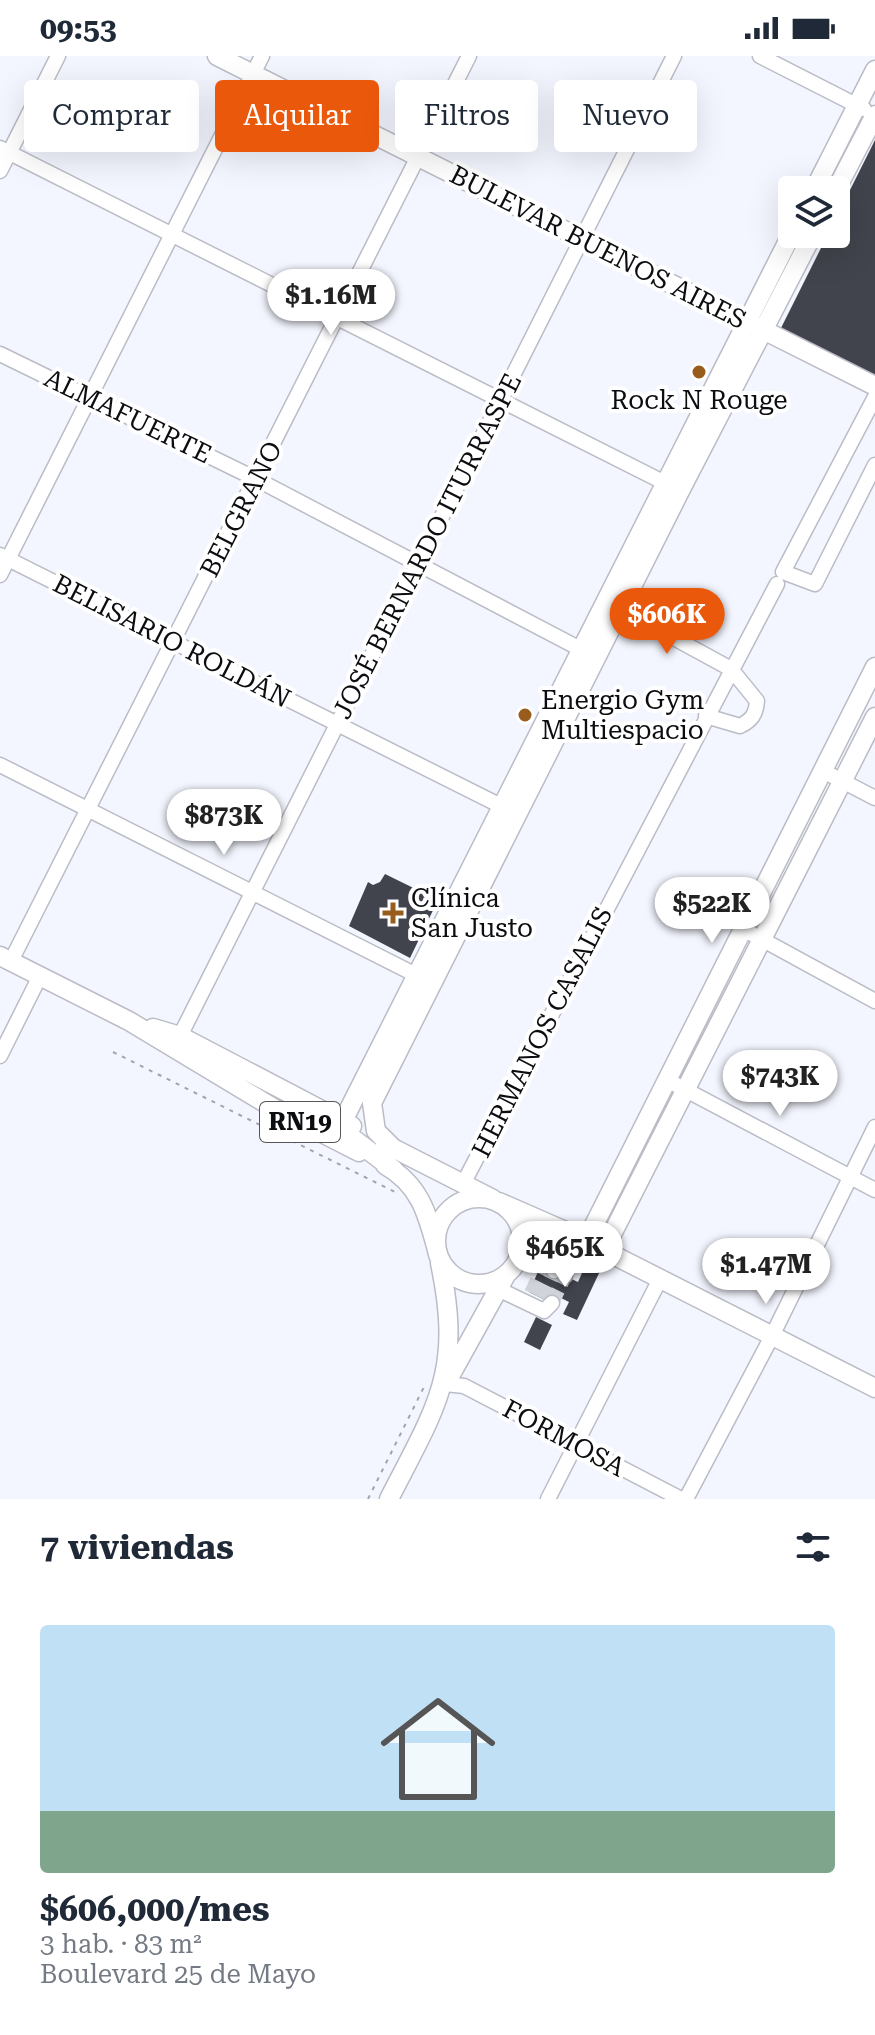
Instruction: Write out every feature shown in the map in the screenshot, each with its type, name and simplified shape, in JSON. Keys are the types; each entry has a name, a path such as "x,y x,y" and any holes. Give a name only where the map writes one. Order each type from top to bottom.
{"main road":[{"name":"BULEVAR BUENOS AIRES","path":"217,56 875,386"},
{"path":"821,176 875,70"},
{"path":"844,176 874,121"},
{"path":"589,654 621,609 747,322 784,248"},
{"path":"394,1170 351,1137 343,1121 424,979 673,487 765,331 806,248"},
{"path":"576,1236 667,1080 875,667"},
{"path":"604,1250 875,717"},
{"name":"RN19","path":"6,959 129,1021 275,1109 394,1170 421,1197 438,1253 450,1324 437,1380 389,1499"},
{"path":"393,1148 376,1131 372,1103 424,979"},
{"name":"RN19","path":"129,1021 180,1036 496,1201"},
{"name":"RN19","path":"438,1253 438,1229 448,1210 472,1198 496,1201"},
{"path":"496,1201 576,1236 875,1388"},
{"path":"496,1201 518,1221 521,1248"},
{"path":"521,1248 538,1233 576,1236"},
{"name":"RN19","path":"437,1380 521,1248"},
{"path":"438,1253 450,1273 467,1282 502,1282"}],"street":[{"path":"0,171 4,150 58,56"},
{"path":"0,575 4,557 90,397 262,56"},
{"name":"BELGRANO","path":"6,959 88,810 469,56"},
{"name":"JOSÉ BERNARDO ITURRASPE","path":"180,1036 674,56"},
{"path":"760,56 857,107 874,121"},
{"path":"4,150 673,487"},
{"name":"ALMAFUERTE","path":"0,354 256,479 589,654"},
{"name":"HERMANOS CASALIS","path":"463,1184 875,397"},
{"path":"780,578 811,586 875,465"},
{"name":"BELISARIO ROLDÁN","path":"4,557 510,810"},
{"path":"621,609 731,669 757,701 756,712 750,722 740,726 706,716"},
{"path":"0,765 424,979"},
{"path":"823,771 875,798"},
{"path":"743,929 875,1001"},
{"path":"0,1056 40,976"},
{"path":"667,1080 875,1190"},
{"path":"684,1499 772,1336 875,1127"},
{"path":"521,1248 553,1268 576,1236"},
{"path":"548,1499 660,1279"},
{"path":"502,1282 537,1300"},
{"name":"FORMOSA","path":"437,1380 464,1386 684,1499"}],"path":[{"path":"113,1052 402,1196"},
{"path":"368,1499 437,1380"}],"building":[{"path":"875,140 875,375 781,328 821,248 850,248 850,190"},
{"name":"Clínica San Justo","path":"385,874 438,900 410,958 349,926 368,882 373,885 380,882"},
{"path":"586,1264 600,1271 577,1320 563,1314 569,1302 559,1297 555,1305 529,1292 541,1265 578,1282"},
{"path":"536,1317 552,1325 540,1350 524,1342"}],"tunnel":[{"path":"531,1293 544,1266"},
{"path":"541,1298 554,1271"},
{"path":"552,1303 565,1276"}],"place":[{"name":"Rock N Rouge","path":"699,372"},
{"name":"Energio Gym Multiespacio","path":"525,715"},
{"name":"Clínica San Justo","path":"393,913"}]}
